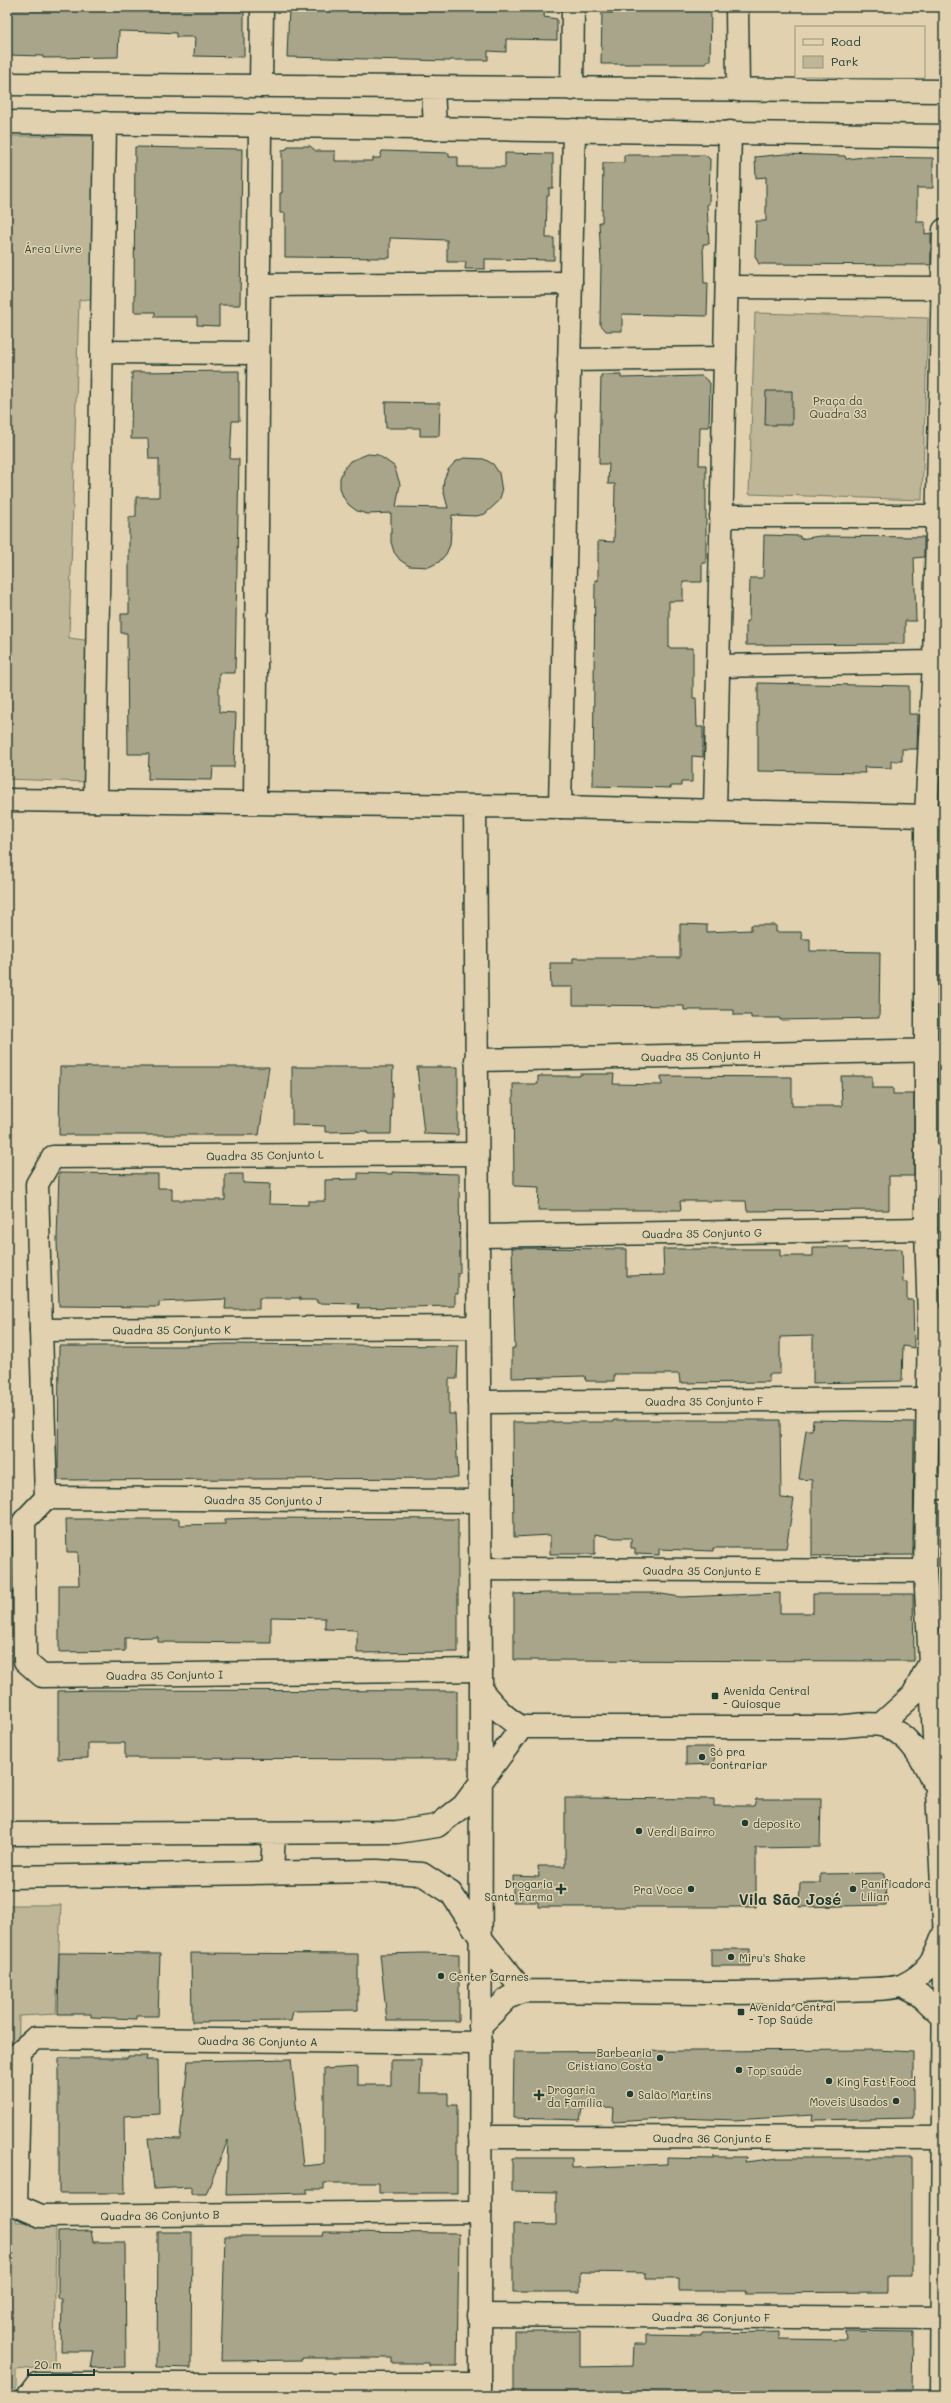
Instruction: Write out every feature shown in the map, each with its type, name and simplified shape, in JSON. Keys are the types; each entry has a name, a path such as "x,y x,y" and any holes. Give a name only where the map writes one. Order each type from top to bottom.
{"street":[{"path":"261,86 262,7"},
{"path":"572,89 573,7"},
{"path":"737,7 738,90"},
{"path":"7,84 944,91"},
{"path":"433,87 435,129"},
{"path":"7,122 944,136"},
{"path":"95,801 105,123"},
{"path":"255,803 260,125"},
{"path":"560,807 574,130"},
{"path":"715,810 730,132"},
{"path":"944,230 943,359 934,662 936,1155 926,1228 937,1319 928,1399 935,1488 925,1571 937,1661 944,1921"},
{"path":"259,285 571,283"},
{"path":"727,287 943,288"},
{"path":"102,352 258,353"},
{"path":"569,360 725,358"},
{"path":"721,516 938,516"},
{"path":"718,666 934,662"},
{"path":"7,800 560,807 935,816"},
{"path":"33,2390 480,2390 481,1680 474,806"},
{"name":"Quadra 35 Conjunto H","path":"476,1060 935,1050"},
{"name":"Quadra 35 Conjunto L","path":"41,1330 37,1184 53,1157 477,1154"},
{"name":"Quadra 35 Conjunto G","path":"478,1236 926,1228"},
{"name":"Quadra 35 Conjunto K","path":"41,1330 478,1327"},
{"path":"41,1330 46,1498"},
{"name":"Quadra 35 Conjunto F","path":"479,1402 928,1399"},
{"name":"Quadra 35 Conjunto J","path":"46,1498 480,1501"},
{"name":"Quadra 35 Conjunto I","path":"46,1498 24,1521 25,1661 42,1676 481,1680"},
{"name":"Quadra 35 Conjunto E","path":"479,1569 925,1571"},
{"path":"880,1725 913,1695 937,1661"},
{"path":"481,1680 497,1709 511,1722 522,1727 831,1727 880,1725 900,1733 922,1757 940,1792"},
{"path":"7,1834 396,1832 437,1826 463,1806 480,1781 522,1727"},
{"path":"272,1872 274,1833"},
{"path":"7,1877 377,1871 422,1874 451,1892 480,1937 523,1991"},
{"path":"480,2034 508,1998 523,1991 817,1991 902,1986 928,1969 936,1955 944,1933"},
{"path":"942,2393 944,1957"},
{"path":"902,1986 920,1995 943,2017"},
{"name":"Quadra 36 Conjunto A","path":"35,2038 480,2034"},
{"name":"Quadra 36 Conjunto B","path":"35,2038 20,2051 16,2205 41,2216 480,2212"},
{"name":"Quadra 36 Conjunto E","path":"480,2137 943,2138"},
{"name":"Quadra 36 Conjunto F","path":"479,2315 943,2318"}],"green space":[{"name":"Área Livre","path":"7,136 96,136 99,298 79,300 69,638 92,641 87,782 7,779"},
{"name":"Praça da Quadra 33","path":"755,313 928,318 922,500 749,494"},
{"path":"7,1905 61,1905 56,2014 19,2016 16,2222 56,2222 54,2366 16,2370 16,2396 7,2396"}],"building":[{"path":"7,7 244,7 244,57 194,56 195,37 176,37 176,33 119,31 118,57 43,58 43,56 7,55"},
{"path":"289,7 545,7 544,17 557,19 557,40 506,39 506,52 488,51 488,60 450,61 287,57"},
{"path":"613,7 711,7 710,61 706,61 706,64 601,64 602,13 613,13"},
{"path":"288,146 310,146 316,151 335,151 335,161 373,161 373,158 380,158 382,151 449,153 449,157 458,157 458,167 505,167 505,153 553,154 553,188 549,188 549,196 547,196 546,238 554,238 554,260 485,259 485,269 465,269 466,262 447,262 447,240 390,238 390,258 285,257 285,213 280,213 280,193 282,193 282,150 287,149"},
{"path":"135,147 242,149 240,305 219,305 219,326 197,325 197,317 155,317 155,312 134,312"},
{"path":"785,154 845,156 846,159 865,157 933,158 933,188 917,188 917,222 925,222 925,234 931,233 931,265 759,264 755,256 756,221 766,221 766,177 756,178 755,157"},
{"path":"624,155 705,155 710,159 709,204 707,204 709,244 703,244 704,283 708,283 707,316 622,314 622,331 606,331 600,324 601,262 599,222 602,222 603,163 624,163"},
{"path":"239,371 239,421 232,421 230,459 239,459 235,673 219,673 219,712 236,713 234,767 213,767 212,780 148,779 149,754 128,754 127,633 121,633 121,614 129,614 129,517 136,516 136,497 159,497 159,459 149,459 148,439 131,439 132,372"},
{"path":"601,375 621,375 621,378 702,376 710,383 709,427 700,427 699,465 706,465 706,563 702,563 702,582 683,582 683,601 669,601 669,648 693,648 693,698 696,698 697,727 703,727 703,757 692,756 692,782 681,782 681,786 671,786 671,788 593,786 595,580 598,581 598,541 614,542 615,484 608,484 609,464 599,464"},
{"path":"766,391 792,391 792,425 765,425"},
{"path":"385,402 440,403 439,436 420,436 420,428 386,428"},
{"path":"368,454 378,455 394,466 400,484 396,507 448,508 443,489 444,479 448,470 455,462 464,458 484,459 493,464 499,473 502,492 499,501 485,514 476,516 452,515 450,545 446,554 439,562 429,567 409,566 400,560 394,552 391,542 391,513 367,514 357,511 349,505 343,497 340,488 340,478 344,469 350,461"},
{"path":"764,535 800,536 800,539 820,536 924,537 924,557 914,558 916,621 905,621 905,644 746,645 746,621 749,621 750,578 763,578"},
{"path":"758,683 909,686 909,714 918,714 917,749 902,749 902,761 891,761 891,768 864,767 865,773 758,771"},
{"path":"680,924 707,925 707,932 751,930 751,925 776,925 776,932 801,932 802,939 810,939 810,951 880,952 879,1018 780,1020 780,1018 751,1018 751,1015 734,1015 734,1010 684,1010 684,1006 573,1005 573,987 551,987 550,963 573,963 573,958 680,958"},
{"path":"60,1067 269,1067 259,1135 59,1135"},
{"path":"292,1067 393,1067 391,1134 368,1134 368,1131 325,1132 325,1126 292,1125"},
{"path":"417,1067 458,1067 458,1135 424,1134"},
{"path":"580,1074 614,1074 613,1084 662,1085 661,1076 792,1077 792,1106 842,1106 841,1076 872,1076 872,1088 893,1088 893,1094 914,1094 914,1176 889,1176 889,1210 747,1211 746,1201 680,1201 681,1210 538,1210 539,1187 514,1186 513,1084 538,1084 538,1076 580,1076"},
{"path":"392,1172 459,1174 460,1273 458,1273 458,1294 455,1294 455,1306 358,1308 359,1304 317,1303 317,1300 300,1300 300,1298 259,1298 259,1309 225,1309 226,1299 159,1302 159,1307 59,1306 57,1240 59,1173 158,1174 158,1188 172,1188 172,1200 225,1200 225,1174 243,1174 243,1183 270,1184 269,1204 308,1205 308,1201 325,1201 325,1180 358,1179 358,1173 392,1174"},
{"path":"813,1247 847,1247 850,1250 902,1249 903,1282 907,1282 907,1300 913,1300 914,1348 903,1346 902,1381 813,1383 813,1336 780,1337 780,1374 769,1374 769,1382 680,1383 679,1374 614,1374 614,1381 586,1381 585,1376 512,1378 512,1348 515,1348 512,1248 627,1249 627,1276 664,1275 663,1249 780,1249 780,1256 813,1256"},
{"path":"225,1344 458,1346 457,1379 449,1379 449,1414 455,1414 458,1478 58,1480 59,1346 182,1346"},
{"path":"614,1420 780,1420 781,1498 794,1499 786,1548 713,1548 713,1551 659,1549 659,1555 635,1554 635,1548 631,1548 631,1538 615,1538 595,1534 595,1554 550,1554 550,1535 514,1537 513,1422 614,1422"},
{"path":"813,1420 914,1422 913,1555 812,1556 812,1480 799,1479 806,1430 812,1430"},
{"path":"66,1519 179,1519 179,1525 225,1524 225,1519 458,1519 458,1652 357,1653 357,1630 325,1629 325,1618 271,1617 271,1643 158,1642 158,1637 125,1638 125,1651 59,1652 59,1585 79,1585 78,1552 67,1552"},
{"path":"655,1593 681,1597 780,1593 780,1613 813,1613 813,1594 913,1594 914,1661 514,1660 514,1594"},
{"path":"58,1691 457,1691 457,1759 125,1758 125,1743 88,1743 88,1758 58,1759"},
{"name":"Só pra contrariar","path":"686,1747 713,1747 715,1764 686,1765"},
{"path":"565,1798 714,1799 714,1806 754,1806 756,1799 821,1799 820,1847 756,1848 756,1907 538,1907 538,1902 513,1902 513,1876 539,1877 538,1866 565,1866"},
{"name":"Panificadora Lilian","path":"885,1873 886,1905 799,1907 800,1883 820,1883 820,1874"},
{"name":"Miru's Shake","path":"711,1949 750,1949 750,1966 711,1966"},
{"path":"59,1953 160,1954 158,2016 136,2016 136,2019 91,2017 91,2014 58,2014"},
{"path":"191,1953 358,1954 358,2010 293,2011 291,2021 192,2022"},
{"path":"380,1954 459,1954 459,2021 387,2021"},
{"path":"878,2050 913,2052 913,2118 812,2120 813,2115 734,2120 680,2118 613,2122 614,2108 582,2109 580,2120 513,2118 514,2052"},
{"path":"128,2056 147,2056 146,2060 158,2060 159,2114 124,2116 125,2193 59,2193 59,2058 128,2058"},
{"path":"291,2059 303,2166 324,2164 324,2069 358,2067 358,2085 391,2085 391,2060 421,2060 420,2093 448,2093 448,2105 457,2105 457,2193 379,2193 379,2183 324,2183 324,2189 307,2189 307,2193 226,2195 228,2140 206,2194 191,2194 191,2187 154,2189 148,2138 180,2139 188,2061"},
{"path":"713,2157 746,2157 745,2162 779,2158 912,2158 912,2276 888,2276 888,2292 745,2293 746,2291 679,2291 679,2278 646,2278 646,2273 580,2272 580,2292 513,2292 513,2224 556,2225 556,2192 512,2191 512,2158 572,2158 572,2168 667,2164 667,2158 713,2159"},
{"path":"91,2231 93,2242 125,2242 126,2367 91,2368 94,2351 61,2351 62,2299 58,2299 58,2232"},
{"path":"158,2232 192,2232 191,2368 157,2367"},
{"path":"324,2232 459,2233 457,2366 429,2366 429,2363 391,2363 391,2358 302,2358 302,2360 221,2361 225,2236 323,2236"},
{"path":"514,2331 580,2331 580,2367 633,2366 634,2344 646,2344 646,2335 702,2336 702,2333 779,2332 779,2339 846,2340 845,2331 913,2332 912,2390 895,2390 895,2396 603,2394 603,2396 514,2396"}],"place":[{"name":"Avenida Central - Quiosque","path":"715,1696"},
{"name":"Só pra contrariar","path":"702,1757"},
{"name":"deposito","path":"745,1823"},
{"name":"Verdi Bairro","path":"639,1831"},
{"name":"Drogaria Santa Farma","path":"561,1889"},
{"name":"Pra Voce","path":"691,1889"},
{"name":"Panificadora Lilian","path":"853,1889"},
{"name":"Miru's Shake","path":"731,1957"},
{"name":"Center Carnes","path":"441,1976"},
{"name":"Avenida Central - Top Saúde","path":"741,2012"},
{"name":"Barbearia Cristiano Costa","path":"660,2058"},
{"name":"Top saúde","path":"739,2070"},
{"name":"King Fast Food","path":"829,2081"},
{"name":"Salão Martins","path":"630,2094"},
{"name":"Drogaria da Família","path":"539,2095"},
{"name":"Moveis Usados","path":"896,2101"}],"district":[{"name":"Vila São José","path":"790,1899"}]}
